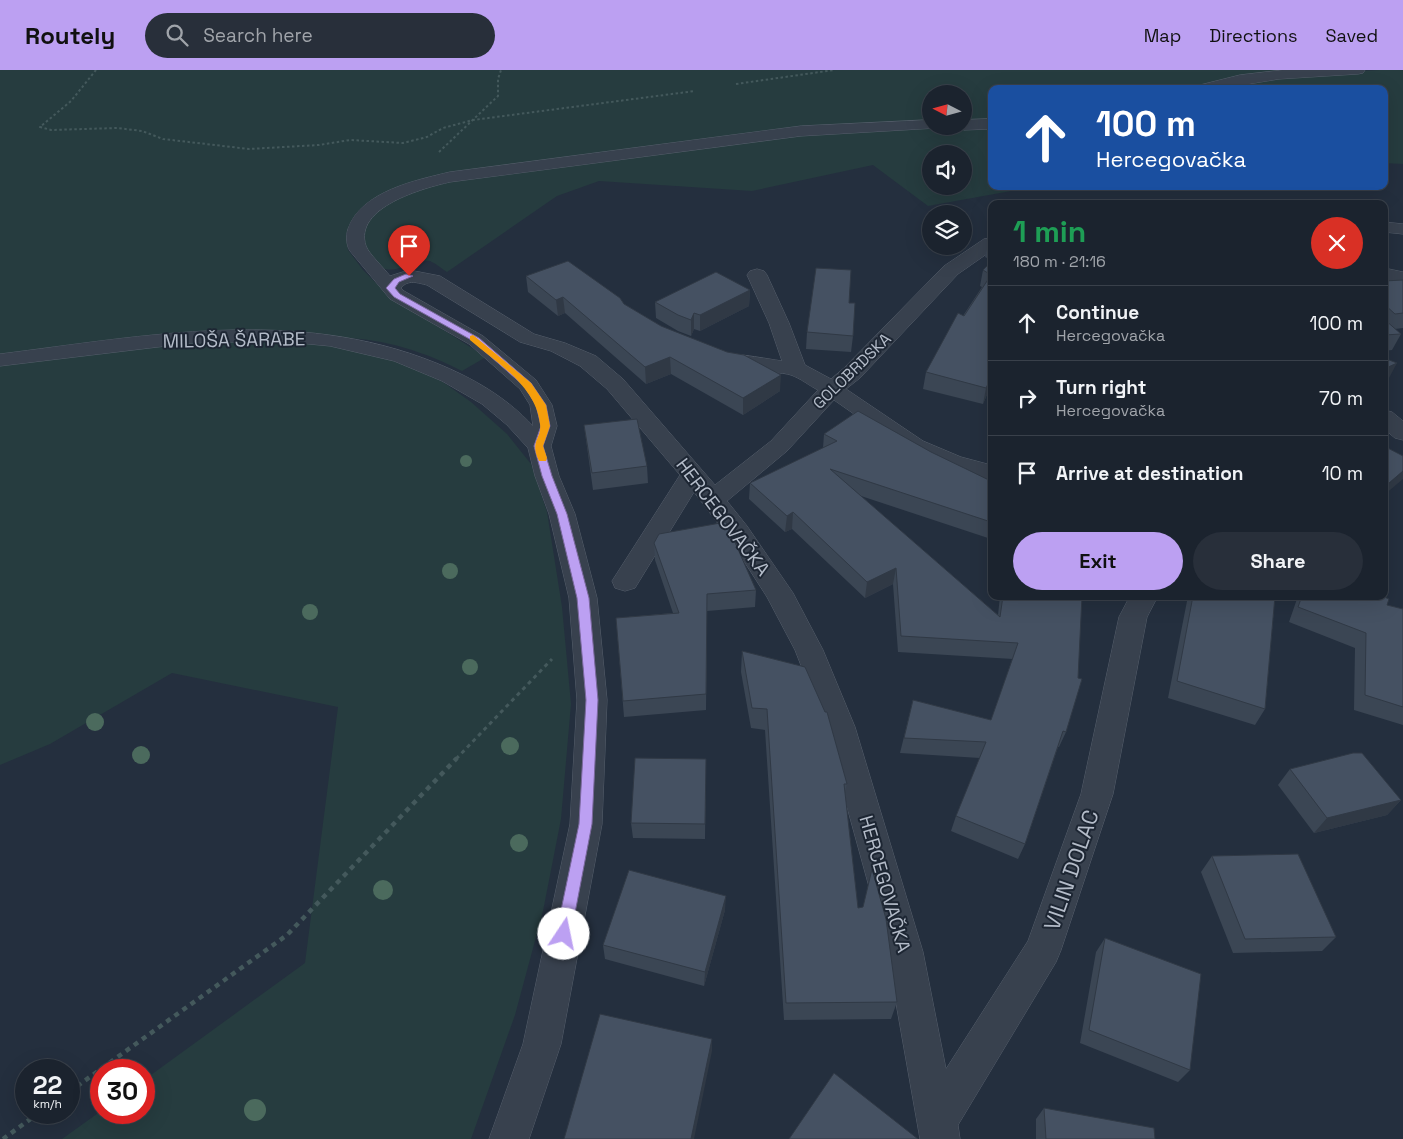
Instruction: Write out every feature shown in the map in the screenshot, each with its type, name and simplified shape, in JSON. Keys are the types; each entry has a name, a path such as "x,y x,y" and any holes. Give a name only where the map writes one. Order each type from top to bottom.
{"street":[{"path":"1213,85 1226,81 1272,74 1358,70"},
{"path":"972,125 988,124"},
{"path":"539,446 545,426 541,405 528,384 476,340 397,295 357,247 356,232 362,219 377,204 416,185 450,177 801,131 922,125"},
{"path":"1388,227 1403,229"},
{"name":"GOLOBRDSKA","path":"713,500 779,446 832,389 852,373 951,270 988,245"},
{"path":"757,275 779,323 796,369"},
{"path":"1388,275 1403,278"},
{"name":"HERCEGOVAČKA","path":"390,288 396,280 409,276 433,280 527,338 558,347 588,361 615,384 693,474 738,532 779,592 809,650 840,727 905,952 939,1129"},
{"name":"MILOŠA ŠARABE","path":"0,360 191,336 277,335 330,340 401,356 450,376 490,399 515,420 539,446 547,476 562,514 583,598 592,700 586,824 542,1044 509,1139"},
{"path":"707,351 735,362 796,369 832,389 915,446 953,463 988,472"},
{"path":"1388,420 1403,433"},
{"path":"1388,439 1403,438"},
{"path":"626,581 693,474"},
{"name":"VILIN DOLAC","path":"939,1129 1043,950 1097,794 1133,617 1142,600"}],"path":[{"path":"96,70 71,101 40,127 51,130 117,128 142,131 163,139 249,149 319,145 350,140 403,143 427,137 443,128 473,120 696,91"},
{"path":"416,185 437,154 498,96 498,79 501,70"},
{"path":"736,84 834,70"},
{"path":"80,1084 287,935 586,623"},
{"path":"3,1139 24,1124"}],"green space":[{"path":"0,70 1337,70 1225,85 988,85 988,123 972,123 972,85 922,85 922,124 873,125 415,184 355,223 346,234 348,250 363,270 388,295 486,357 462,371 435,358 404,348 373,341 343,338 443,382 471,402 507,434 531,464 547,512 562,607 571,704 561,819 543,911 515,1015 471,1139 62,1139 90,1119 90,1124 155,1124 155,1072 305,963 338,707 172,673 50,744 0,765"},
{"path":"1403,70 1403,164 1388,163 1388,85 1235,85 1314,74"},
{"path":"972,125 988,125 988,190 1017,190 927,205 873,165 752,191 599,181 557,196 447,272 430,261 417,262 393,269 380,267 361,247 369,215 418,186 713,145 874,128 922,127 922,135 972,135"}],"building":[{"path":"568,261 620,298 624,304 661,326 727,352 744,355 781,375 743,398 670,357 645,367 563,297 556,300 526,276"},
{"path":"988,265 988,273 983,270"},
{"path":"816,268 851,270 849,303 855,303 853,336 807,332"},
{"path":"716,272 750,290 700,315 694,313 691,320 655,302"},
{"path":"988,280 988,384 986,388 926,372 958,313 964,316"},
{"path":"1403,280 1403,313 1395,314 1388,308 1388,281"},
{"path":"1388,323 1401,334 1388,335"},
{"path":"1388,360 1397,363 1388,367"},
{"path":"858,411 931,452 988,480 988,521 830,469 1000,617 1002,600 1082,600 1078,678 1082,679 1066,732 1063,731 1025,844 956,816 986,742 904,738 913,700 991,720 1018,643 901,636 896,568 867,582 793,512 787,516 750,483 837,441 824,434"},
{"path":"637,419 647,466 592,473 584,425"},
{"path":"1388,448 1403,456 1403,471 1389,483"},
{"path":"726,522 756,590 707,594 706,694 623,701 616,618 679,613 654,543 659,534"},
{"path":"1388,599 1389,599 1387,605 1403,609 1403,707 1365,695 1366,633 1298,607 1301,600"},
{"path":"1192,600 1275,600 1265,709 1177,681"},
{"path":"742,651 805,667 825,712 827,712 847,784 844,784 858,908 863,907 872,869 886,919 897,1002 786,1003 767,709 752,708"},
{"path":"1353,753 1362,753 1401,800 1327,818 1290,769"},
{"path":"635,758 706,759 705,824 631,823"},
{"path":"1298,854 1336,937 1245,939 1212,856"},
{"path":"629,870 726,896 705,972 603,945"},
{"path":"1105,938 1201,974 1190,1070 1089,1030"},
{"path":"600,1014 712,1039 691,1139 564,1139"},
{"path":"834,1073 918,1139 789,1139"},
{"path":"1044,1108 1154,1128 1155,1139 1046,1139"}],"slow traffic":[{"path":"473,338 528,384 541,405 545,426 539,446 542,458"}],"route":[{"path":"409,276 396,280 390,288 397,295 476,340 528,384 541,405 545,426 539,446 547,476 562,514 583,598 592,700 586,824 564,934"}]}
